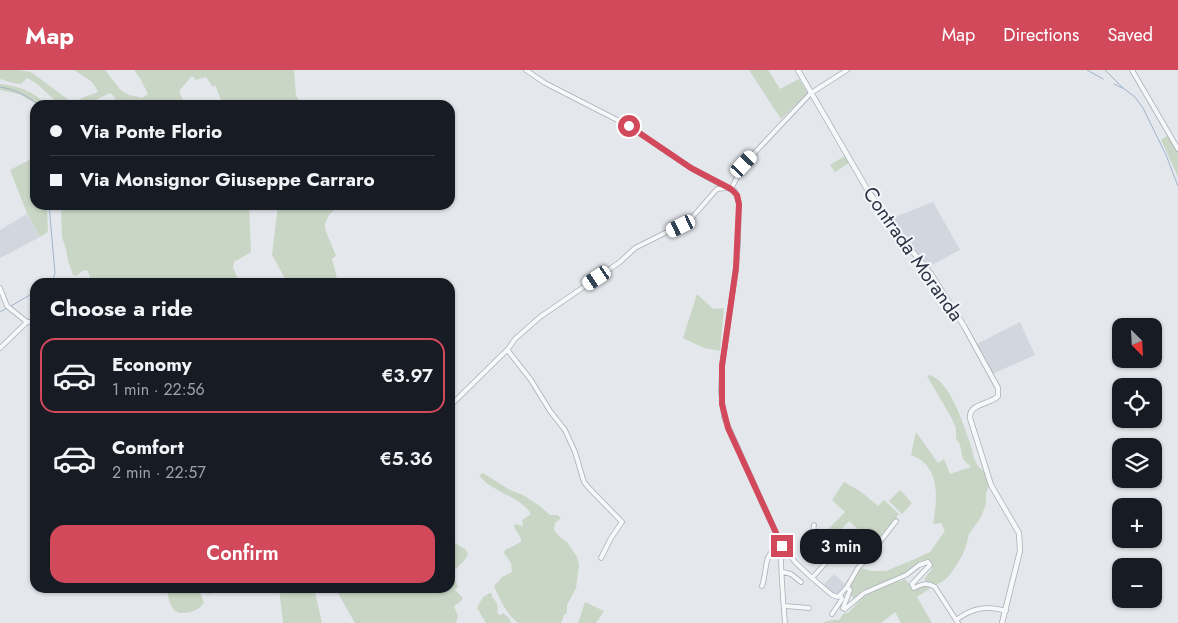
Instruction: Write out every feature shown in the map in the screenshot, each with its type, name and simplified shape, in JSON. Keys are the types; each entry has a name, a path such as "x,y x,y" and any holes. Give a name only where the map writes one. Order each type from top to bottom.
{"street":[{"path":"526,70 545,83 629,126 691,168 729,188 737,195 739,204 738,244 722,366 722,404 728,428 781,546 812,578 832,595 838,597 847,587 858,568 896,521"},
{"name":"Contrada Moranda","path":"798,70 867,189 888,220 931,274 964,326 998,388 998,396 974,408 970,418 991,485 1019,533 1020,551 1006,611"},
{"path":"729,188 744,164 811,93 847,70"},
{"path":"1132,70 1178,149"},
{"path":"455,401 508,349 519,335 544,314 620,262 641,244 684,224 717,189 729,188"},
{"path":"0,288 7,306 27,322 0,348"},
{"path":"508,349 565,430 575,452 584,482 622,522 601,558"},
{"path":"812,578 833,555 833,551 814,533 812,529 814,525"},
{"path":"861,546 864,545 869,556"},
{"path":"781,546 785,623"},
{"path":"762,586 768,558 773,549 781,546"},
{"path":"847,587 850,590 844,604 843,608 845,609 864,593 906,575 919,565 928,562 930,565 927,570 912,584 912,587 930,583 935,587 957,621 963,614 982,607 1006,611 1002,623"},
{"path":"783,572 791,574 801,582"},
{"path":"832,614 842,599 840,595"},
{"path":"785,606 810,608"}],"shaded area":[{"path":"933,202 960,250 928,267 892,218"},
{"path":"27,214 40,237 0,258 0,230"},
{"path":"1020,322 1035,355 992,374 975,345"},
{"path":"834,574 845,584 837,596 823,585"}],"green space":[{"path":"0,70 31,72 69,100 55,100 37,84 27,78 21,84 0,79"},
{"path":"74,70 105,70 122,91 142,98 148,94 134,70 294,70 296,96 299,100 221,100 215,85 213,87 206,77 196,80 192,76 179,91 183,100 115,100 110,93 95,100 78,100 98,91 92,82"},
{"path":"749,70 768,70 780,89 799,79 808,93 781,119"},
{"path":"0,84 13,86 25,90 41,100 30,100 19,94 0,90"},
{"path":"1168,135 1178,151 1178,177 1161,140"},
{"path":"845,156 849,163 835,172 830,165"},
{"path":"30,160 30,210 47,210 48,232 40,237 27,213 10,170"},
{"path":"61,210 249,210 251,252 234,262 233,267 237,278 90,278 88,271 84,270 76,276 73,275 62,237"},
{"path":"277,210 334,210 329,215 325,229 336,256 332,259 337,278 285,278 272,255"},
{"path":"697,294 713,309 724,308 720,351 704,348 683,338"},
{"path":"929,375 943,385 955,404 976,463 986,472 990,483 986,493 986,504 981,517 969,534 962,556 950,575 942,582 936,585 928,583 924,579 932,569 932,565 926,562 908,574 868,589 855,599 851,596 851,587 845,583 860,568 886,571 915,559 930,552 945,531 941,523 933,524 936,493 932,474 927,466 911,455 916,432 938,463 944,459 950,474 971,467 963,459 960,445 956,438 956,428 927,376"},
{"path":"483,473 510,490 523,495 550,515 557,515 561,518 555,523 554,530 567,542 577,557 579,565 576,588 567,605 567,613 564,615 561,623 518,623 501,601 494,586 502,577 512,572 511,563 504,553 505,550 521,542 521,538 514,527 515,524 523,526 522,520 531,514 520,503 484,481 479,475"},
{"path":"844,482 860,491 878,506 884,500 899,514 874,544 849,521 830,541 824,533 845,512 832,500"},
{"path":"900,490 912,503 902,514 889,501"},
{"path":"455,543 465,549 468,554 455,569"},
{"path":"905,579 914,590 925,586 932,587 917,597 932,623 901,623 895,612 881,623 822,623 839,620 844,613 848,613 864,596"},
{"path":"455,590 463,598 454,606 458,616 456,623 355,623 338,593 455,593"},
{"path":"167,593 201,593 204,603 196,610 184,613 175,611"},
{"path":"280,593 315,593 322,623 283,623"},
{"path":"490,593 497,605 497,613 500,615 503,613 509,618 511,623 486,623 477,608 483,597"},
{"path":"585,602 604,611 596,623 578,623"}],"waterway":[{"path":"1087,70 1103,79"},
{"path":"1105,70 1135,97 1143,108 1166,155 1178,186"},
{"path":"1114,84 1122,88"},
{"path":"0,87 21,93 32,100"},
{"path":"49,210 55,273 53,278"},
{"path":"11,306 30,295"},
{"path":"0,312 7,308"}],"route":[{"path":"629,126 691,168 735,191 737,195 739,204 738,244 722,366 722,404 728,428 782,546"}]}
